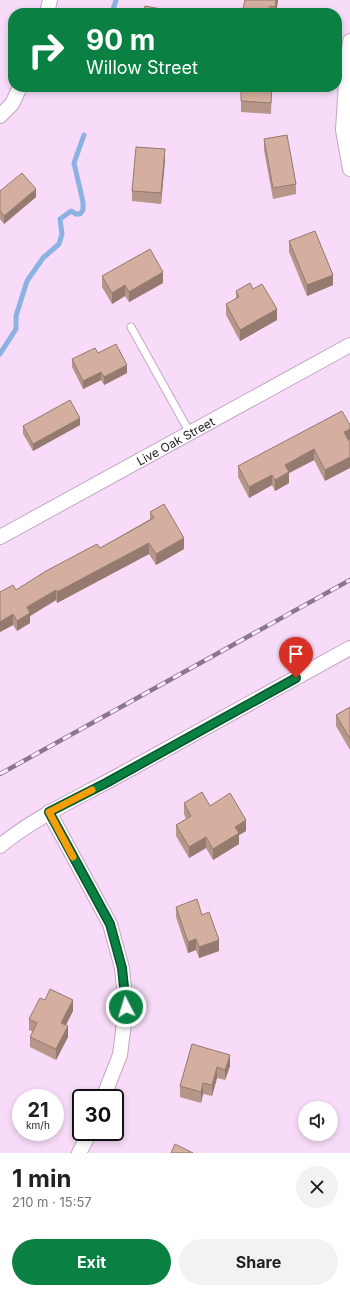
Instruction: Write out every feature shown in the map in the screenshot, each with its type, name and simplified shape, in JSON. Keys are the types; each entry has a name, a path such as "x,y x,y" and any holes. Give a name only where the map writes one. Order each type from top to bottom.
{"street":[{"path":"350,41 343,130 350,169"},
{"path":"0,116 12,104 18,92"},
{"name":"Live Oak Street","path":"0,537 350,345"},
{"path":"0,846 14,834 49,812 106,783 350,648"},
{"path":"49,812 110,924 122,968 126,1007 120,1055 107,1089"},
{"path":"79,1153 85,1141"}],"lane":[{"path":"131,327 190,433"}],"building":[{"path":"245,0 276,0 275,7 243,8"},
{"path":"145,6 156,8 144,8"},
{"path":"241,92 272,92 271,103 241,101"},
{"path":"287,135 296,184 273,188 264,139"},
{"path":"136,147 165,149 161,193 132,191"},
{"path":"22,173 36,189 4,216 0,211 0,191"},
{"path":"315,231 333,275 307,285 289,241"},
{"path":"150,249 163,272 129,292 125,285 112,293 102,276"},
{"path":"250,283 253,289 262,284 277,309 240,330 226,304 239,297 236,291"},
{"path":"116,344 127,365 104,377 101,372 83,381 72,359 95,348 98,353"},
{"path":"70,400 80,418 33,444 23,426"},
{"path":"342,411 350,425 350,429 344,432 350,443 350,457 325,470 314,449 285,465 289,472 275,480 272,475 249,487 238,466"},
{"path":"164,504 184,538 156,554 149,543 57,592 56,590 27,607 30,613 17,621 13,614 0,622 0,592 13,585 16,590 46,571 97,544 100,548 154,518 150,512"},
{"path":"350,707 350,739 336,715"},
{"path":"202,792 210,806 230,793 246,820 235,827 239,833 213,849 206,837 189,847 176,825 191,816 184,803"},
{"path":"197,899 202,915 209,912 219,940 199,947 196,939 188,942 176,907"},
{"path":"50,989 73,1000 61,1023 68,1026 56,1049 30,1037 37,1023 29,1019 40,998 45,1000"},
{"path":"192,1044 230,1055 225,1070 217,1067 212,1085 203,1083 201,1092 180,1086"},
{"path":"175,1144 193,1153 171,1153"}],"waterway":[{"path":"114,8 116,0"},
{"path":"0,354 16,329 16,316 27,281 43,258 59,244 62,234 60,219 71,211 76,214 80,214 83,210 83,202 74,163 84,135"}],"railway":[{"path":"0,774 350,580"}],"slow traffic":[{"path":"73,857 49,812 92,790"}],"route":[{"path":"126,1007 122,968 110,924 49,812 106,783 296,678"}]}
